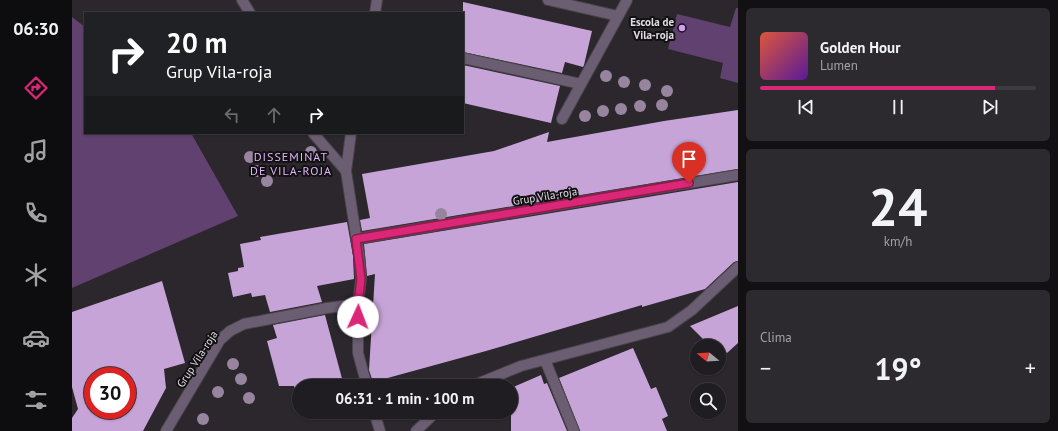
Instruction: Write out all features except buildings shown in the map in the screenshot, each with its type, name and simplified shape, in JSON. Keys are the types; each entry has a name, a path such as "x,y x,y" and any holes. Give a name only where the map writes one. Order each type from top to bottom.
{"street":[{"path":"242,0 249,12"},
{"path":"375,12 377,0"},
{"path":"548,0 618,16"},
{"path":"562,119 627,0"},
{"path":"464,58 581,84"},
{"path":"314,134 346,171"},
{"path":"351,134 346,171 361,279 358,304 358,353 365,379"},
{"name":"Grup Vila-roja","path":"356,239 738,175"},
{"path":"489,379 521,366 668,326 692,310 738,267"},
{"name":"Grup Vila-roja","path":"166,431 220,340 230,331 244,324 327,308 358,304"},
{"path":"545,360 574,431"},
{"path":"376,419 380,431"},
{"path":"416,431 429,419"}],"shaded area":[{"path":"736,8 738,8 738,83 720,78 723,63 668,49 677,14 730,27"},
{"path":"72,17 84,26 84,134 192,134 238,216 72,288"}],"place":[{"name":"Escola de Vila-roja","path":"682,28"}],"district":[{"name":"DISSEMINAT DE VILA-ROJA","path":"291,164"}],"route":[{"path":"358,317 361,279 356,239 689,183"}]}
